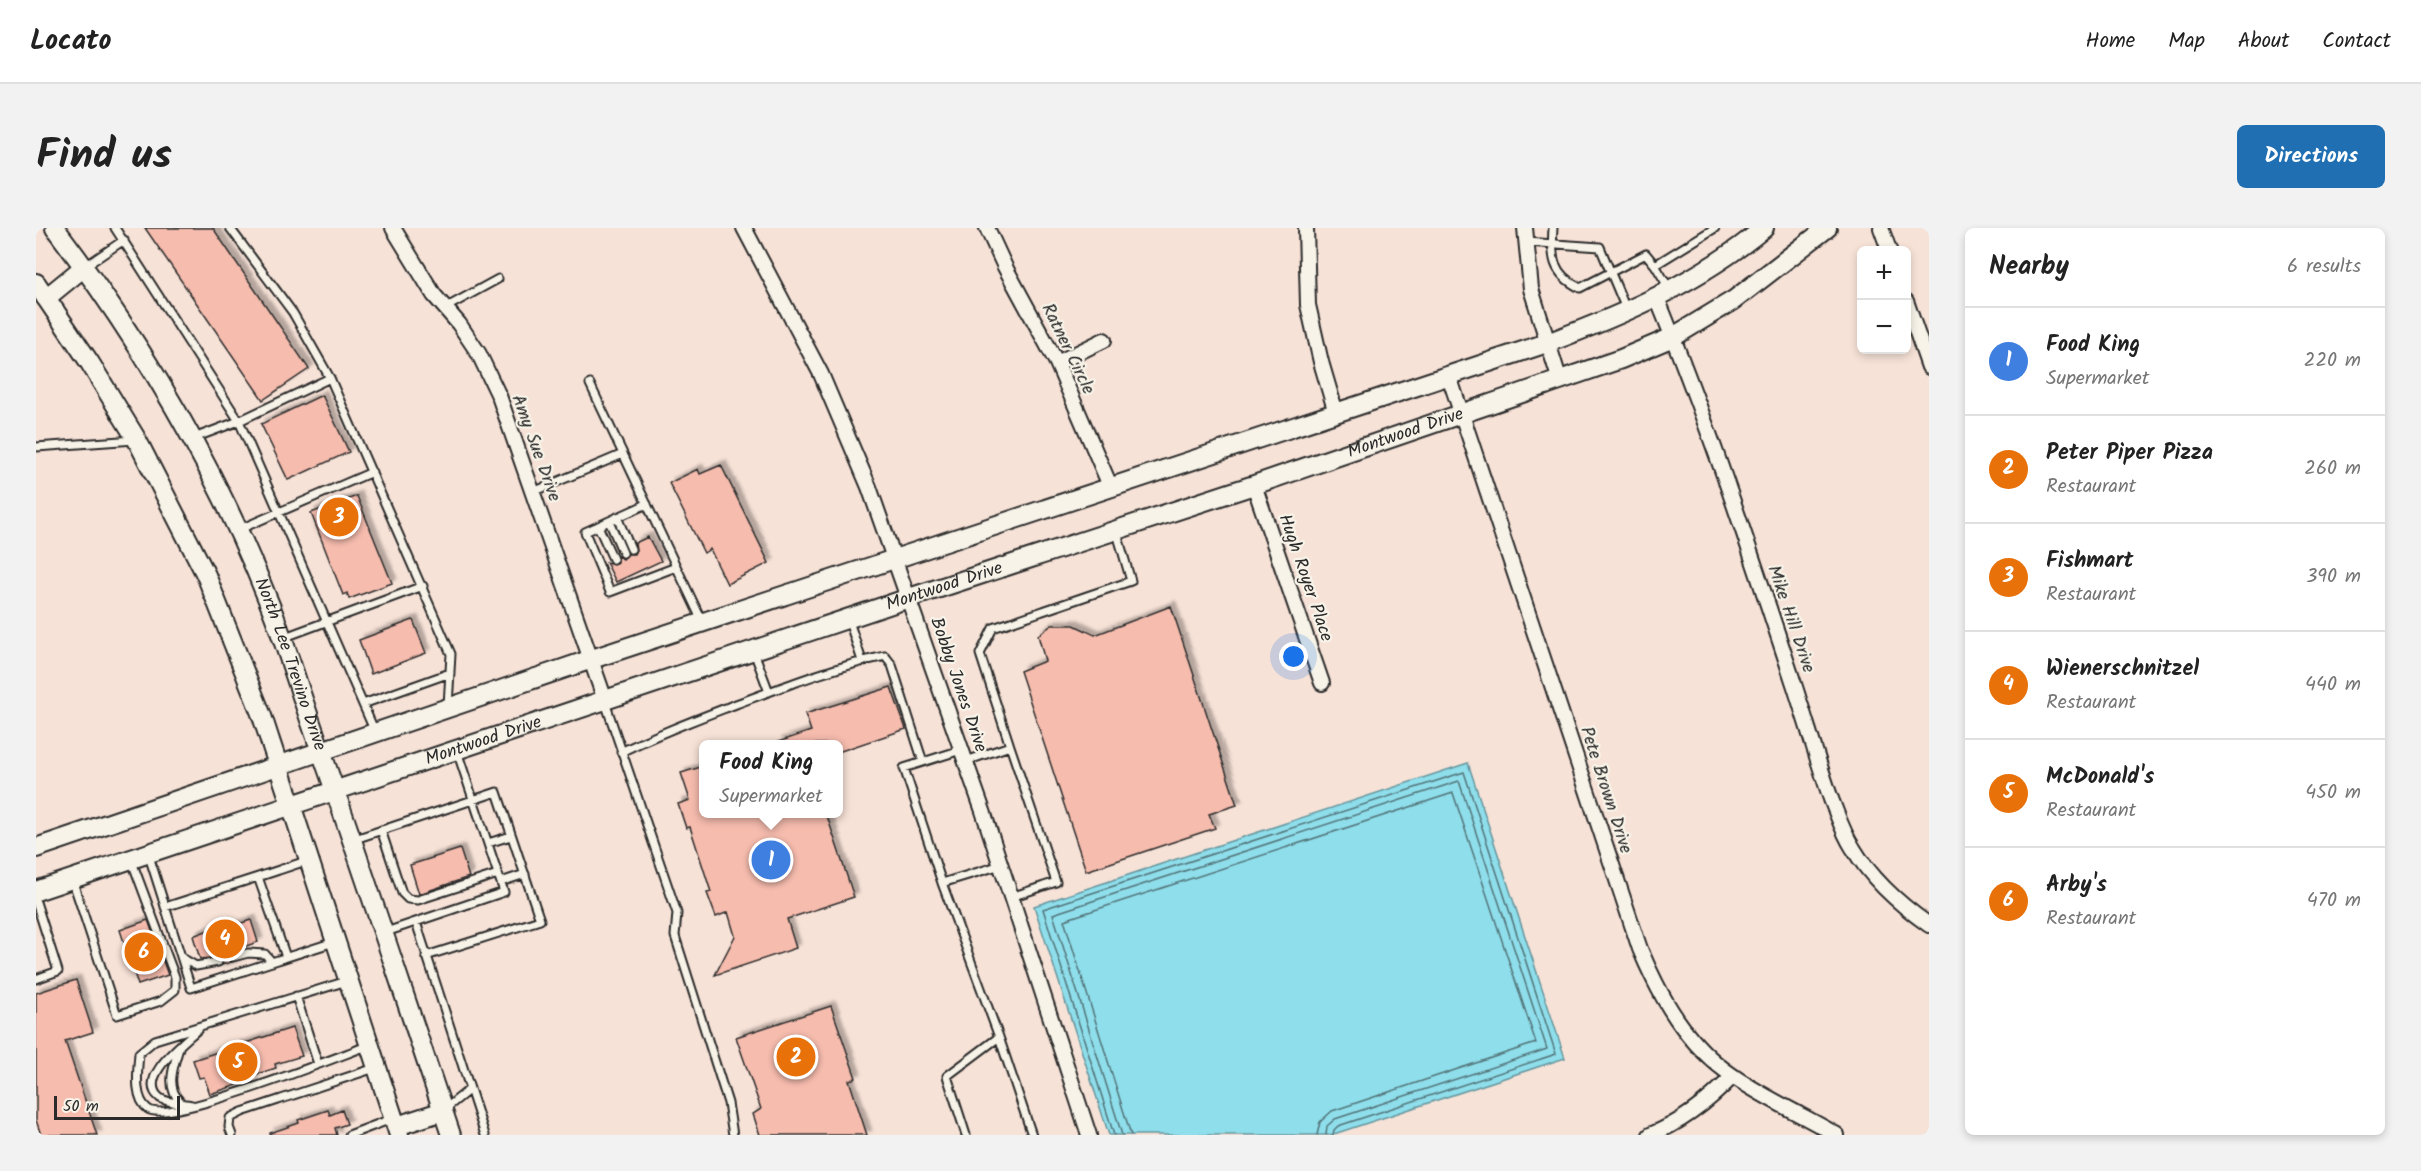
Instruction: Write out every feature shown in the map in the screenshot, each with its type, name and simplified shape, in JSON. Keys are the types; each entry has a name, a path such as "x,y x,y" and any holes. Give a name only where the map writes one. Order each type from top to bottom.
{"main road":[{"name":"North Lee Trevino Drive","path":"55,228 149,364 192,439 270,605 451,1135"},
{"path":"36,848 448,708 1547,343 1663,295 1706,271 1764,228"},
{"name":"Montwood Drive","path":"36,891 1560,381 1673,337 1734,300 1827,228"},
{"path":"84,267 41,290 137,440 206,575 262,716 397,1126 443,1111"}],"street":[{"name":"Amy Sue Drive","path":"393,228 434,295 479,354 499,396 605,700"},
{"name":"Bobby Jones Drive","path":"744,228 821,374 846,429 964,755 1089,1135"},
{"name":"Ratner Circle","path":"987,228 1005,267 1057,363 1111,488"},
{"path":"1306,228 1308,305 1336,413"},
{"path":"1881,228 1888,246"},
{"path":"1525,235 1531,289 1560,381"},
{"name":"Mike Hill Drive","path":"1663,295 1673,337 1683,359 1742,529 1820,769 1843,830 1862,863 1884,889 1904,908 1929,925"},
{"path":"1911,315 1929,367"},
{"path":"1057,363 1104,340"},
{"name":"Pete Brown Drive","path":"1449,376 1640,949 1656,986 1683,1028 1733,1076 1837,1135"},
{"name":"Hugh Royer Place","path":"1254,485 1322,683"},
{"path":"1650,1135 1700,1108 1712,1099 1733,1076"}],"lane":[{"path":"115,228 239,420 376,733"},
{"path":"230,228 293,313 330,378 451,654 448,708"},
{"path":"1553,228 1552,243 1556,270 1565,281 1580,288 1646,254 1655,265 1663,295"},
{"path":"1655,265 1714,228"},
{"path":"1525,235 1552,243 1600,247 1627,311"},
{"path":"84,267 124,240"},
{"path":"446,308 498,279"},
{"path":"192,439 330,378"},
{"path":"590,384 703,623"},
{"path":"36,447 137,440"},
{"path":"533,492 623,454"},
{"path":"236,531 372,472"},
{"path":"647,504 585,532 610,592 635,578 646,578 676,567"},
{"path":"617,517 631,549"},
{"path":"609,521 623,553"},
{"path":"598,526 613,559"},
{"path":"1011,897 1056,882 980,654 993,628 1131,581 1116,530"},
{"path":"642,570 646,578"},
{"path":"281,638 423,586"},
{"path":"848,618 862,661"},
{"path":"753,650 768,692"},
{"path":"621,752 656,735 768,692 862,661 885,656 892,665 923,762"},
{"path":"363,704 450,674"},
{"path":"605,700 677,913 675,936 728,1103 733,1135"},
{"path":"1010,746 923,762 904,768 942,883 999,1037 1032,1135"},
{"path":"383,933 504,892 457,750"},
{"path":"352,840 497,792 540,920 426,956"},
{"path":"381,831 402,892 408,899 418,900 498,874"},
{"path":"488,843 511,836"},
{"path":"149,853 191,988 336,941"},
{"path":"72,879 117,1015 161,1001 175,990 175,977 131,859"},
{"path":"165,907 310,860"},
{"path":"942,883 1001,865"},
{"path":"501,882 525,874"},
{"path":"258,877 286,957"},
{"path":"36,902 58,971 36,979"},
{"path":"416,922 484,1135"},
{"path":"233,957 248,953 265,954 272,962"},
{"path":"182,958 196,966 218,962"},
{"path":"349,980 155,1041 139,1053 140,1099 148,1110 159,1113 198,1106 370,1045"},
{"path":"296,996 318,1064"},
{"path":"198,1106 162,1099 155,1092 152,1083 155,1072 201,1026"},
{"path":"966,1135 947,1076 999,1037"},
{"path":"179,1048 172,1074 172,1090 182,1103"},
{"path":"232,1135 229,1127 230,1118 242,1112 378,1067"},
{"path":"443,1111 470,1089"},
{"path":"349,1135 397,1126"}],"water":[{"path":"1468,763 1565,1058 1331,1135 1109,1135 1034,906"}],"building":[{"path":"145,228 213,228 309,369 263,400"},
{"path":"322,395 349,452 288,480 261,424"},
{"path":"721,465 769,563 727,584 710,549 704,553 669,483 698,469 700,474"},
{"path":"357,496 392,583 349,599 347,593 343,595 311,513"},
{"path":"648,537 661,561 616,582 606,562 615,564 618,562 618,556 623,559 628,554 634,554 635,543"},
{"path":"1171,606 1237,805 1209,814 1215,828 1086,871 1020,671 1045,661 1038,635 1052,625 1074,625 1095,635"},
{"path":"413,620 426,653 371,674 359,640"},
{"path":"891,687 906,729 843,750 843,740 784,740 811,731 805,714"},
{"path":"699,768 699,818 828,818 854,897 787,919 796,948 715,975 735,936 728,912 716,917 707,893 711,892 690,827 686,828 678,804 690,800 681,773"},
{"path":"460,849 469,877 419,894 410,865"},
{"path":"148,920 168,975 138,985 120,930"},
{"path":"251,920 258,942 231,951 227,958 232,962 222,965 223,960 219,957 200,959 193,936 227,923 229,927"},
{"path":"76,980 93,1032 65,1041 97,1135 41,1135 36,1120 36,993"},
{"path":"831,1006 856,1078 849,1080 867,1135 760,1135 753,1114 761,1109 736,1037"},
{"path":"292,1028 302,1056 275,1064 276,1068 251,1076 252,1080 210,1094 204,1077 199,1078 193,1060"},
{"path":"328,1110 330,1115 342,1110 347,1124 335,1128 337,1135 270,1135 270,1133 299,1123 298,1120"}],"place":[{"name":"Fishmart","path":"339,517"},
{"name":"Food King","path":"771,860"},
{"name":"Wienerschnitzel","path":"225,939"},
{"name":"Arby's","path":"144,952"},
{"name":"Peter Piper Pizza","path":"796,1057"},
{"name":"McDonald's","path":"238,1062"}]}
